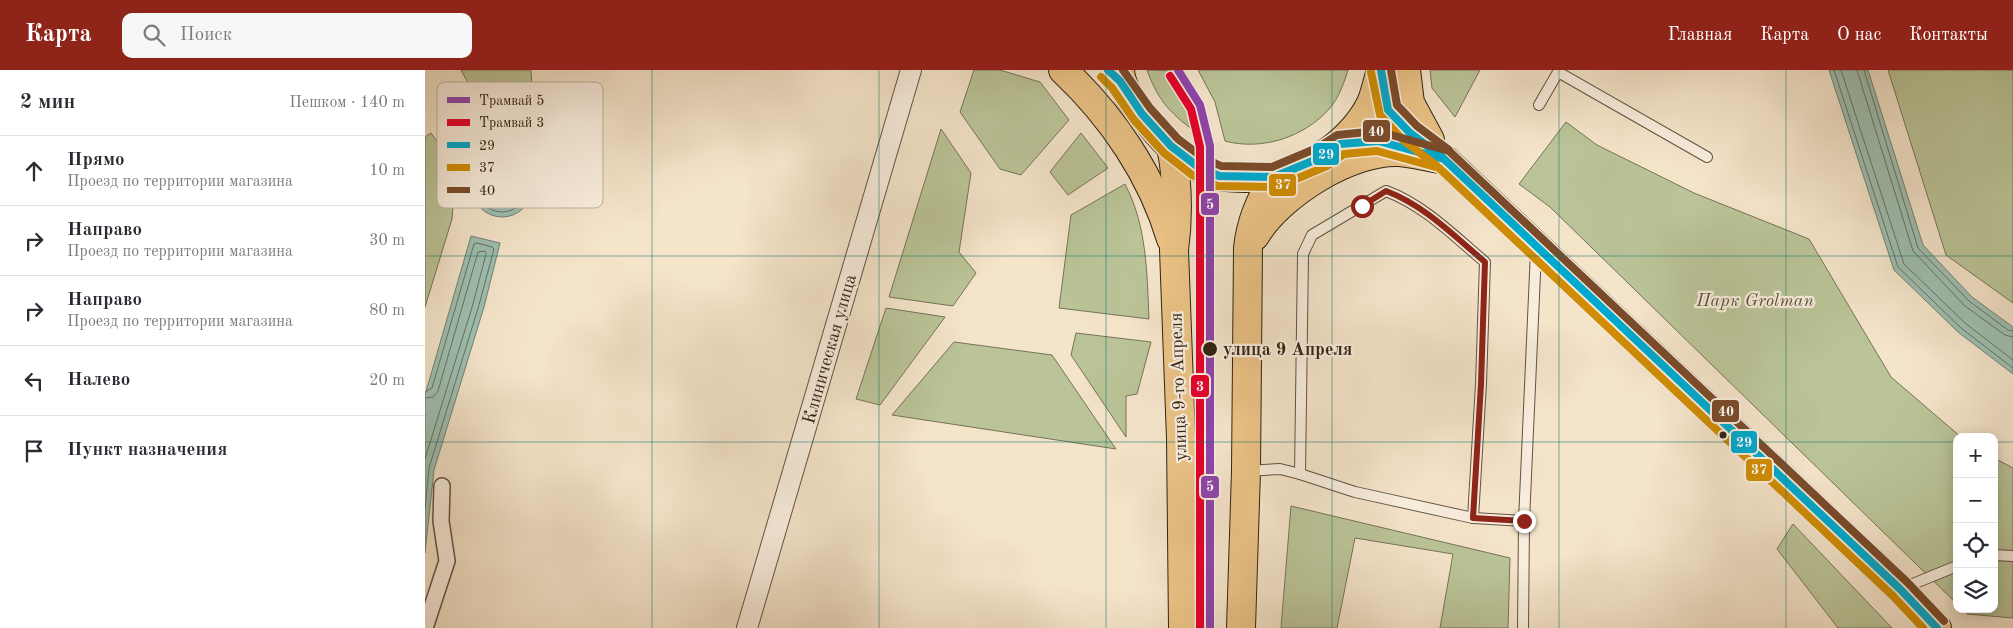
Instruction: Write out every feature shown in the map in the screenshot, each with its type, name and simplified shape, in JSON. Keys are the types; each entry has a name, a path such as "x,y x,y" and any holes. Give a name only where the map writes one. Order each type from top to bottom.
{"main road":[{"path":"1063,70 1106,118 1137,162 1157,200 1174,250"},
{"path":"1116,74 1141,114 1171,146 1197,166 1219,176 1274,177 1322,157 1340,144 1360,120 1389,71"},
{"path":"1389,71 1388,110 1410,133 1445,159 1900,589 1937,628"},
{"path":"1340,144 1378,141 1445,159"},
{"name":"улица 9-го Апреля","path":"1171,146 1177,178 1178,220 1174,250 1181,438 1183,628"},
{"path":"1248,248 1260,228 1290,197 1309,184 1357,159 1398,152 1445,159"},
{"path":"1241,628 1246,471 1248,248 1250,227 1260,201 1274,177"}],"street":[{"name":"Клиническая улица","path":"747,628 911,70"},
{"path":"425,628 447,561 441,521 442,486"}],"lane":[{"path":"1539,105 1558,72 1707,157"},
{"path":"1300,474 1303,254 1312,235 1386,191 1402,197 1420,208 1485,262 1481,384 1473,518"},
{"path":"1523,628 1522,565 1536,245"},
{"path":"1246,471 1280,469 1355,492 1473,518 1524,516"},
{"path":"1998,554 2013,556"},
{"path":"1900,589 1953,568"}],"green space":[{"path":"461,70 531,70 532,82 468,82"},
{"path":"974,70 1000,70 1040,82 1069,120 1021,175 1000,169 960,112"},
{"path":"1147,70 1174,71 1193,99 1204,136 1190,128 1174,114 1156,91"},
{"path":"1198,70 1348,70 1343,85 1330,108 1308,127 1296,134 1268,143 1239,144 1225,141 1215,102"},
{"path":"1430,70 1480,70 1455,117 1432,88"},
{"path":"1888,70 2013,70 2013,303 1946,255"},
{"name":"Парк Grolman","path":"1566,122 1597,145 1694,193 1809,239 1891,377 1956,433 1953,433 1953,600 1550,207 1519,184"},
{"path":"941,129 971,173 959,252 976,273 953,306 889,297"},
{"path":"431,133 437,141 437,208 453,208 452,219 425,307 425,137"},
{"path":"1081,133 1108,168 1068,195 1050,172"},
{"path":"1125,184 1138,216 1142,233 1145,250 1149,319 1059,308 1071,215"},
{"path":"886,308 945,317 880,405 856,399"},
{"path":"1076,333 1151,342 1137,394 1126,396 1126,437 1071,355"},
{"path":"954,342 1052,355 1116,449 892,415"},
{"path":"1998,460 2013,468 2013,618 1967,614 1998,613"},
{"path":"1291,506 1510,558 1508,628 1440,628 1453,554 1355,538 1337,628 1281,628"},
{"path":"1793,524 1892,628 1838,628 1777,549"}],"water":[{"path":"1829,70 1868,70 1923,245 1972,297 2013,327 2013,374 1958,332 1894,270"},
{"path":"481,208 523,208 508,217 496,217"},
{"path":"471,236 500,243 484,307 434,470 425,553 425,395"}],"tram line":[{"name":"5","path":"1178,70 1200,105 1210,146 1210,628"},
{"name":"3","path":"1170,76 1191,109 1200,147 1200,628"}],"transit line":[{"name":"29","path":"1108,70 1120,81 1142,114 1171,146 1197,166 1219,176 1274,177 1322,157 1340,144 1378,141 1444,159 1900,589 1937,628"},
{"name":"40","path":"1123,70 1150,108 1178,139 1202,157 1221,166 1272,167 1317,148 1337,135 1377,131 1449,151 1907,582 1944,621"},
{"name":"29","path":"1381,70 1388,110 1410,133 1443,158"},
{"name":"40","path":"1391,70 1397,105 1417,126 1449,150"},
{"name":"37","path":"1371,72 1380,115 1403,140 1437,166"},
{"name":"37","path":"1101,77 1112,88 1134,120 1164,153 1192,175 1217,186 1277,187 1327,166 1344,154 1377,151 1439,168 1893,596 1923,628"}],"place":[{"name":"улица 9 Апреля","path":"1210,349"}],"route":[{"path":"1362,206 1386,191 1402,197 1420,208 1485,262 1481,384 1473,518 1524,521"}]}
